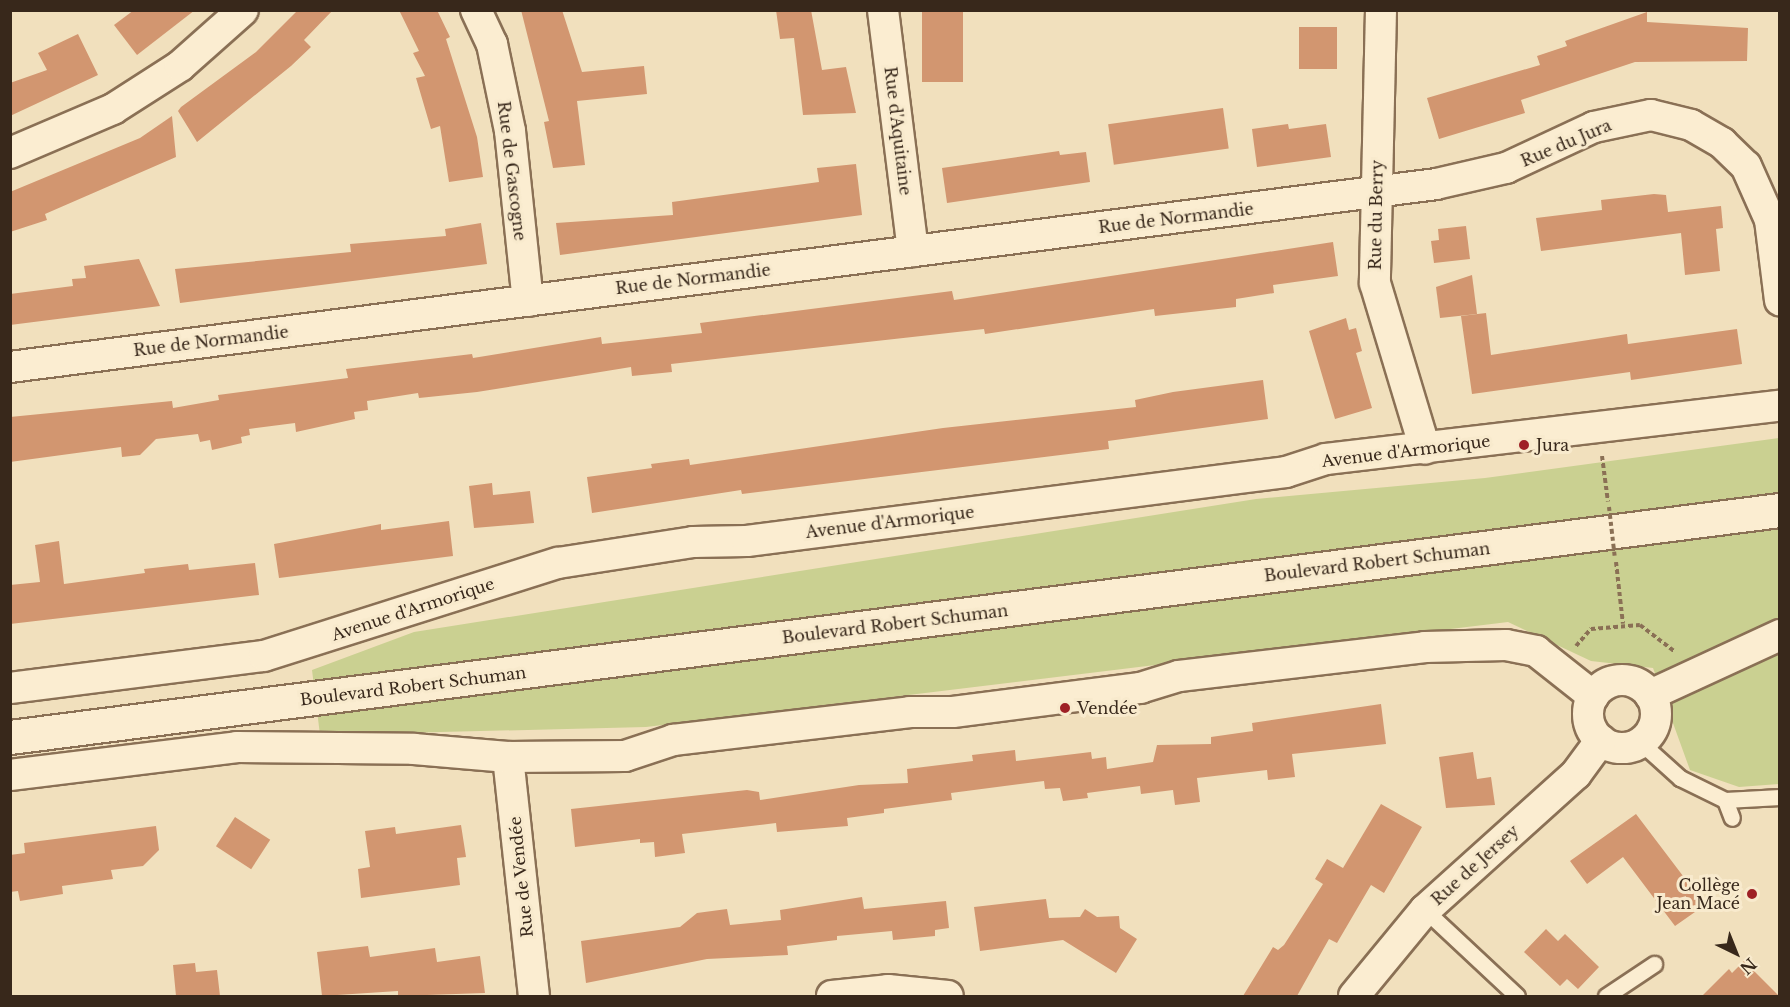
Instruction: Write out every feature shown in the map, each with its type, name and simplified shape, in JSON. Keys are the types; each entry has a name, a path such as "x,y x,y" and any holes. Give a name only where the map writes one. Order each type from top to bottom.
{"main road":[{"name":"Boulevard Robert Schuman","path":"10,737 1779,510"}],"street":[{"path":"10,153 113,109 180,66 243,10"},
{"name":"Rue de Gascogne","path":"476,10 492,44 510,131 528,300"},
{"name":"Rue d'Aquitaine","path":"883,10 913,251"},
{"name":"Rue du Berry","path":"1381,10 1375,283 1425,449"},
{"name":"Rue du Jura","path":"1376,190 1506,168 1594,127 1623,119 1651,115 1691,125 1722,143 1746,166 1761,192 1770,220 1779,300"},
{"name":"Rue de Normandie","path":"10,367 1376,190"},
{"name":"Avenue d'Armorique","path":"10,687 264,656 558,563 1286,472 1326,459 1779,406"},
{"path":"1650,695 1779,635"},
{"path":"10,775 237,747 414,749 508,758 625,756 673,740 910,712 953,712 1140,688 1179,676 1425,647 1506,645 1536,651 1593,696"},
{"path":"1622,680 1633,681 1650,695 1653,726 1640,742 1620,747 1601,740 1590,724 1593,696 1600,687 1622,680"},
{"name":"Rue de Jersey","path":"1354,996 1425,910 1576,774 1601,740"},
{"name":"Rue de Vendée","path":"508,758 534,996"},
{"path":"832,996 888,990 948,996"}],"lane":[{"path":"1640,742 1680,778 1725,800 1779,796"},
{"path":"1725,800 1732,818"},
{"path":"1425,910 1517,996"},
{"path":"1606,996 1654,964"}],"path":[{"path":"1601,451 1623,624"},
{"path":"1573,650 1591,629 1623,624 1640,625 1663,639 1680,658"}],"green space":[{"path":"1779,438 1779,784 1739,787 1690,770 1653,668 1591,661 1508,622 646,727 320,735 312,670 414,632 1256,499 1485,478"}],"building":[{"path":"134,10 195,10 137,55 114,25"},
{"path":"298,10 333,10 304,40 311,47 197,142 178,111 181,107 256,52"},
{"path":"399,10 437,10 450,37 446,39 477,137 483,177 449,182 440,126 431,129 416,78 425,76 413,53 419,51"},
{"path":"521,10 562,10 582,72 644,66 647,94 577,101 585,165 553,168 544,122 549,121"},
{"path":"776,10 811,10 822,70 846,67 856,113 803,115 794,38 780,39"},
{"path":"922,10 963,10 963,82 922,82"},
{"path":"1647,12 1647,22 1748,28 1747,61 1635,62 1521,100 1525,113 1439,139 1427,98 1540,65 1537,56 1567,46 1565,41"},
{"path":"1299,27 1337,27 1337,69 1299,69"},
{"path":"78,34 98,75 10,116 10,83 47,70 38,53"},
{"path":"1223,108 1229,149 1114,165 1108,124"},
{"path":"172,116 176,157 45,214 47,220 10,232 10,192 140,138"},
{"path":"1288,124 1289,129 1326,124 1331,157 1257,167 1252,129"},
{"path":"1059,151 1060,155 1086,152 1090,182 947,203 942,168"},
{"path":"856,164 862,215 560,255 556,223 673,215 672,202 819,182 817,168"},
{"path":"1654,194 1666,195 1668,212 1721,206 1723,228 1716,229 1720,271 1685,275 1681,233 1541,251 1536,218 1602,210 1601,200"},
{"path":"481,223 487,264 180,303 175,269 351,252 350,244 446,236 445,229"},
{"path":"1466,226 1470,259 1434,263 1431,241 1439,240 1438,229"},
{"path":"1333,242 1338,276 1273,285 1274,293 1236,299 1236,307 1155,316 1154,309 985,334 984,329 671,364 672,372 632,376 631,367 477,392 419,398 418,393 367,401 368,410 354,412 355,419 296,432 295,423 249,429 250,435 241,437 242,443 212,450 210,440 200,442 198,434 156,439 140,455 122,457 121,447 10,462 10,417 172,401 173,408 219,400 218,395 348,378 346,369 472,354 473,358 601,337 602,344 702,333 700,323 952,291 954,300"},
{"path":"139,259 160,306 10,325 10,294 73,286 72,279 86,278 84,266"},
{"path":"1472,275 1477,314 1440,318 1436,287"},
{"path":"1486,313 1491,355 1627,334 1628,344 1737,329 1742,364 1631,380 1630,372 1472,394 1461,316"},
{"path":"1346,318 1349,330 1356,328 1362,351 1356,353 1372,408 1335,419 1309,331"},
{"path":"1263,380 1268,419 1108,441 1109,449 742,494 741,490 592,513 587,477 652,468 651,464 689,459 690,465 943,428 1136,407 1135,400 1173,392"},
{"path":"492,483 493,495 530,491 534,523 474,528 469,486"},
{"path":"449,521 453,556 279,578 274,544 381,524 381,530"},
{"path":"59,541 64,584 145,573 144,569 188,564 189,570 255,563 259,595 10,624 10,585 40,582 35,545"},
{"path":"1381,704 1386,744 1292,754 1295,777 1268,780 1267,770 1197,778 1200,802 1175,805 1173,790 1141,794 1140,786 1087,793 1088,798 1063,801 1060,788 1045,789 1044,781 951,793 952,800 884,809 884,813 847,818 848,826 777,832 776,823 682,834 685,853 655,857 654,842 640,843 640,839 575,847 571,809 747,790 759,792 760,800 859,785 908,783 907,769 973,761 972,755 1015,750 1016,761 1091,752 1092,759 1106,757 1107,769 1153,762 1157,745 1211,744 1211,737 1253,731 1252,723"},
{"path":"1473,752 1477,779 1491,777 1495,805 1446,808 1439,757"},
{"path":"1381,804 1422,827 1384,893 1371,885 1337,943 1329,939 1297,996 1243,996 1273,947 1278,950 1284,945 1323,884 1315,879 1327,859 1343,868"},
{"path":"1636,814 1705,905 1675,926 1623,857 1587,884 1570,861"},
{"path":"235,817 270,840 251,869 216,846"},
{"path":"461,825 466,857 457,858 460,885 361,898 358,869 370,867 365,831 395,827 396,834"},
{"path":"156,826 159,850 143,866 111,870 113,879 62,886 63,894 20,901 18,891 10,892 10,855 25,853 24,843"},
{"path":"862,897 864,909 946,901 949,928 935,930 935,936 893,940 892,931 837,936 837,940 787,946 788,955 707,959 586,983 581,941 680,927 697,913 727,909 730,925 781,920 780,910"},
{"path":"1046,899 1049,918 1080,917 1085,909 1097,917 1119,916 1120,928 1137,939 1116,973 1063,940 980,951 974,907"},
{"path":"1546,929 1558,941 1565,934 1599,967 1578,989 1567,979 1560,986 1524,952"},
{"path":"368,946 370,957 435,948 437,962 480,956 485,993 398,996 398,991 322,996 317,952"},
{"path":"1744,961 1779,996 1702,996 1729,969 1732,973"},
{"path":"195,963 196,972 217,970 220,996 176,996 173,965"}],"place":[{"name":"Jura","path":"1524,445"},
{"name":"Vendée","path":"1065,708"},
{"name":"Collège Jean Macé","path":"1752,894"}]}
